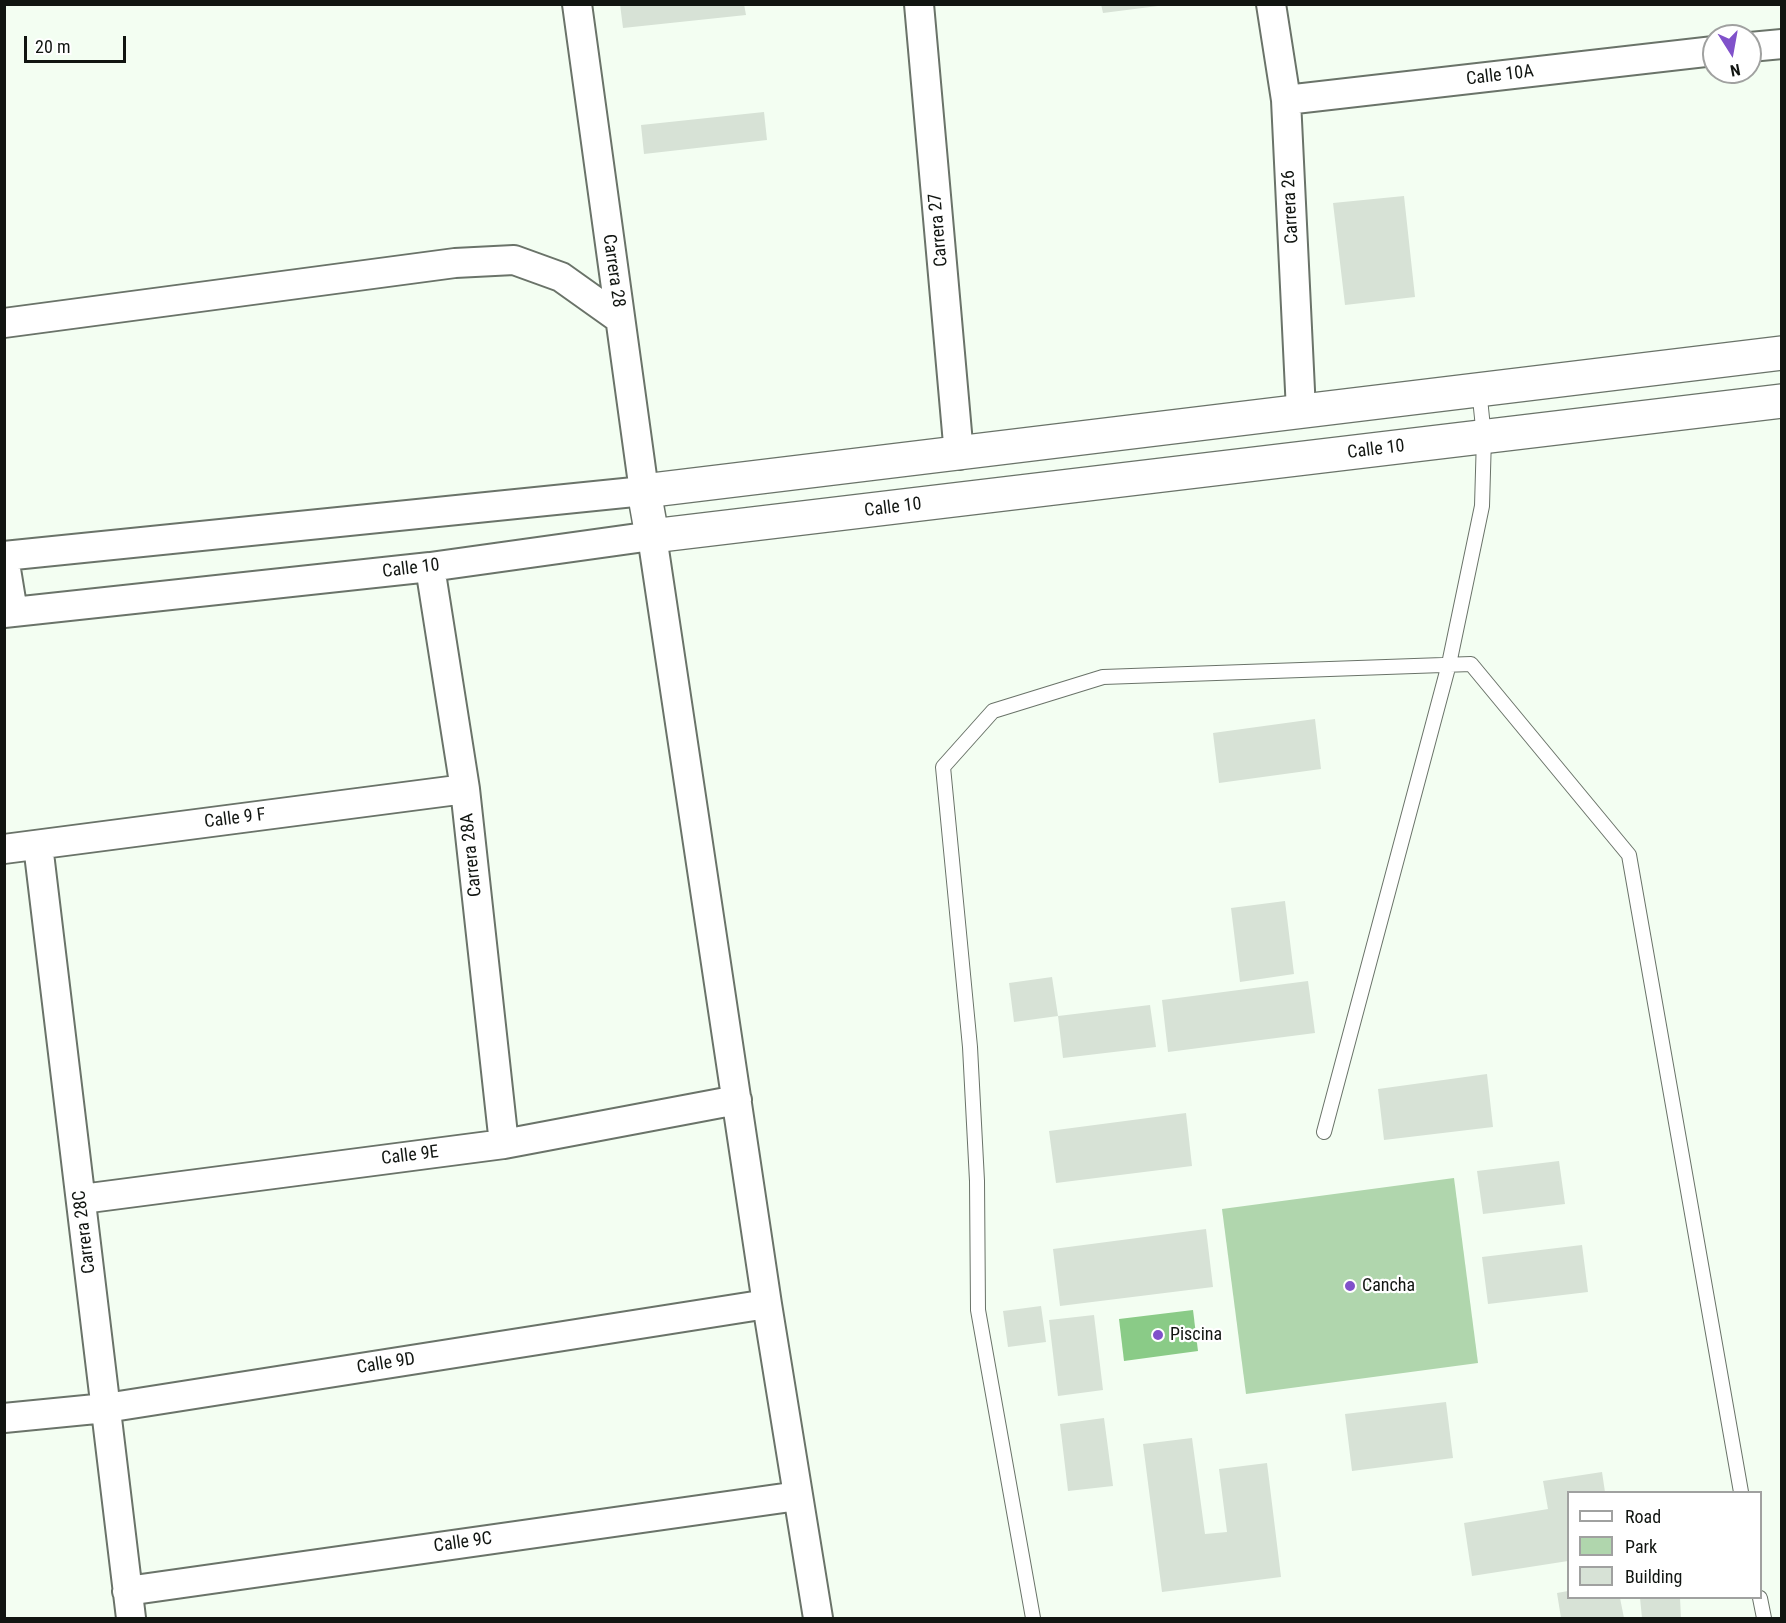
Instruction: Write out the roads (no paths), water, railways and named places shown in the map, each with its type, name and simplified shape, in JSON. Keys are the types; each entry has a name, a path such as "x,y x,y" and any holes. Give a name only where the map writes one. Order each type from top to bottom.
{"street":[{"name":"Carrera 28","path":"577,4 652,536"},
{"name":"Carrera 27","path":"919,4 959,455"},
{"name":"Carrera 26","path":"1271,4 1286,100 1301,411"},
{"path":"1762,46 1782,44"},
{"name":"Calle 10A","path":"1286,100 1702,52"},
{"path":"4,323 455,263 514,260 561,277 620,319"},
{"path":"9,612 4,557 644,491 959,455 1782,353"},
{"name":"Calle 10","path":"9,612 430,567 652,536 1782,400"},
{"path":"652,536 767,1304 818,1618"},
{"name":"Carrera 28A","path":"430,567 465,789 504,1144"},
{"name":"Calle 9 F","path":"4,849 465,789"},
{"name":"Carrera 28C","path":"38,845 129,1605"},
{"name":"Calle 9E","path":"81,1199 504,1144 737,1100"},
{"name":"Calle 9D","path":"4,1418 106,1408 767,1304"},
{"name":"Calle 9C","path":"129,1605 798,1496"}],"lane":[{"path":"1324,1132 1449,664 1482,506 1485,437 1479,389"},
{"path":"1033,1618 978,1310 977,1181 970,1047 943,767 993,711 1102,677 1470,664 1629,855 1742,1491"},
{"path":"1760,1599 1764,1618"}],"place":[{"name":"Cancha","path":"1350,1286"},
{"name":"Piscina","path":"1158,1335"}]}
